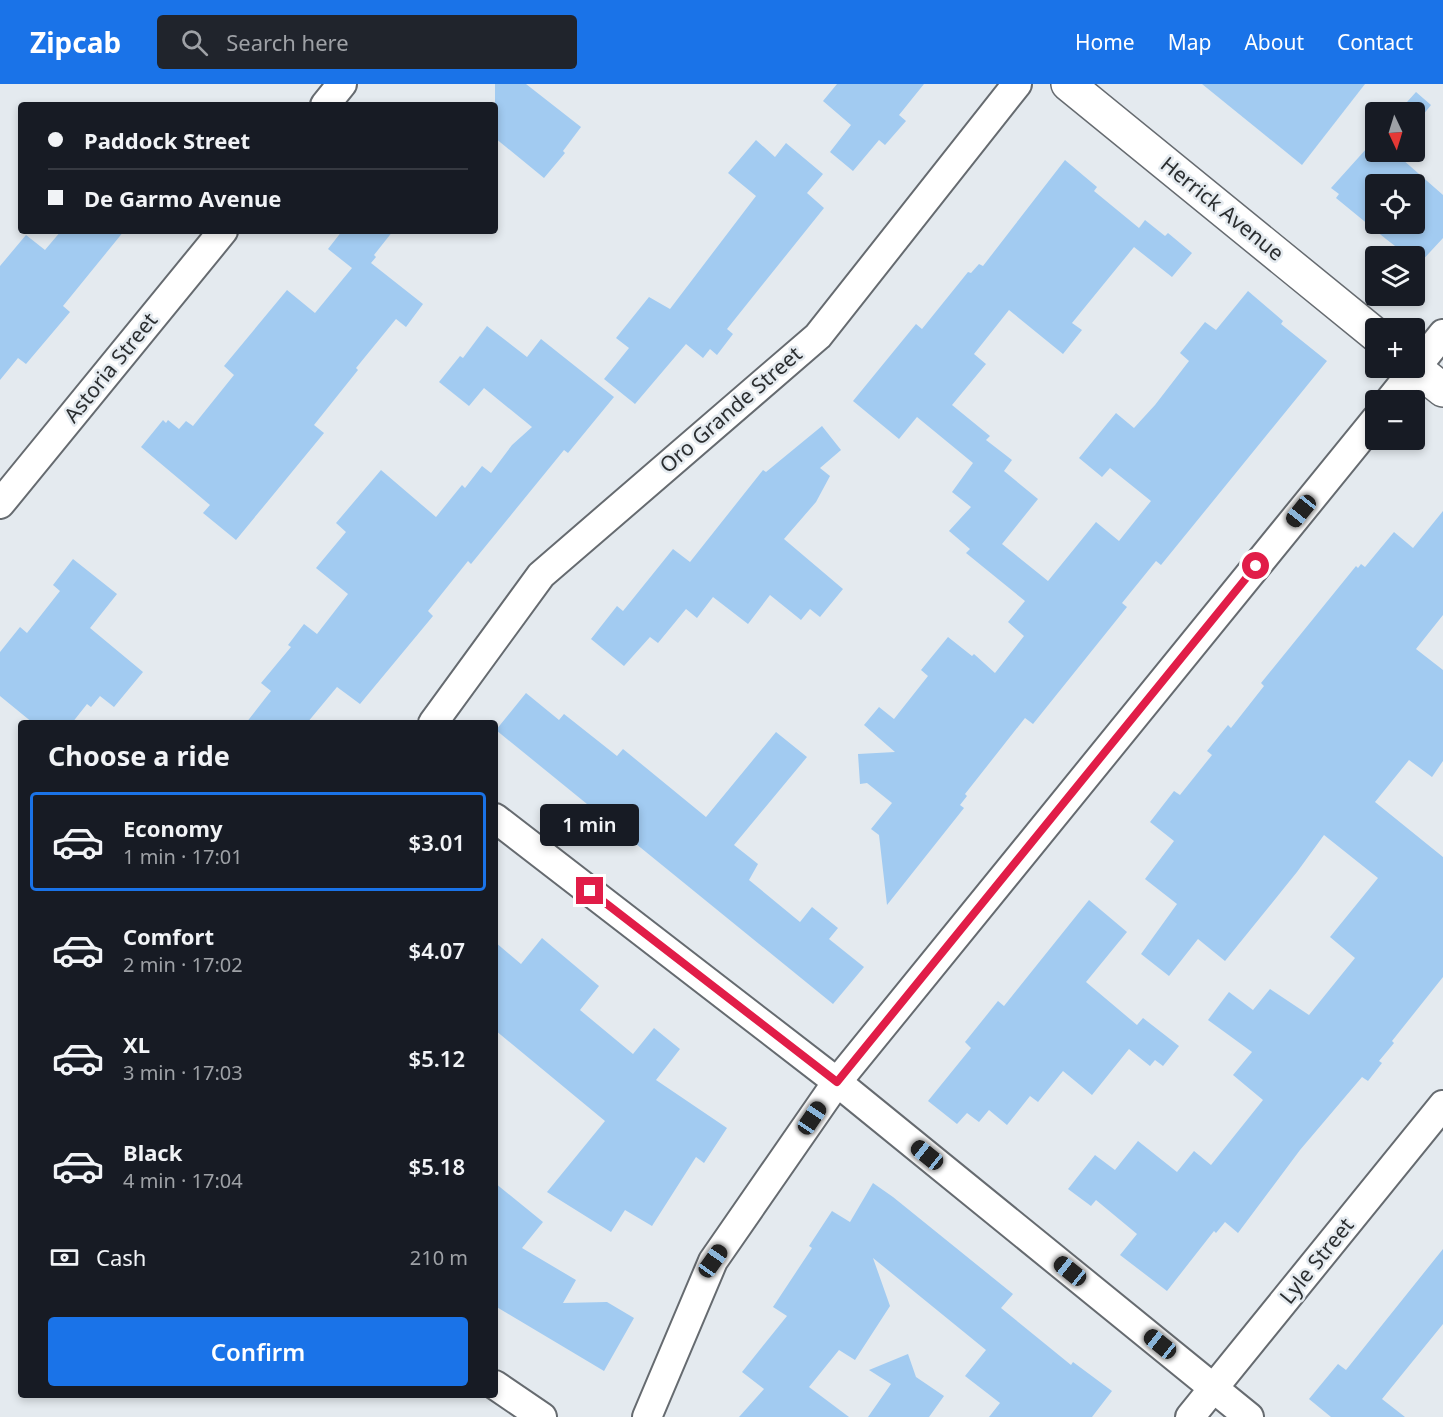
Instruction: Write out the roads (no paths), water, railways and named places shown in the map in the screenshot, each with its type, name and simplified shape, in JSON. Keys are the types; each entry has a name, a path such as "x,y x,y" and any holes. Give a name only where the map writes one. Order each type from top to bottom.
{"street":[{"path":"327,102 342,84"},
{"name":"Oro Grande Street","path":"435,720 541,575 818,336 1017,84"},
{"name":"Herrick Avenue","path":"1068,84 1365,326"},
{"name":"Astoria Street","path":"0,504 221,234"},
{"path":"1425,356 1443,334"},
{"path":"1425,376 1443,390"},
{"path":"1398,390 1407,378"},
{"path":"647,1417 713,1261 837,1082 1365,433"},
{"path":"498,820 837,1082 1249,1417"},
{"name":"Lyle Street","path":"1190,1417 1443,1106"},
{"path":"498,1387 542,1417"}]}
